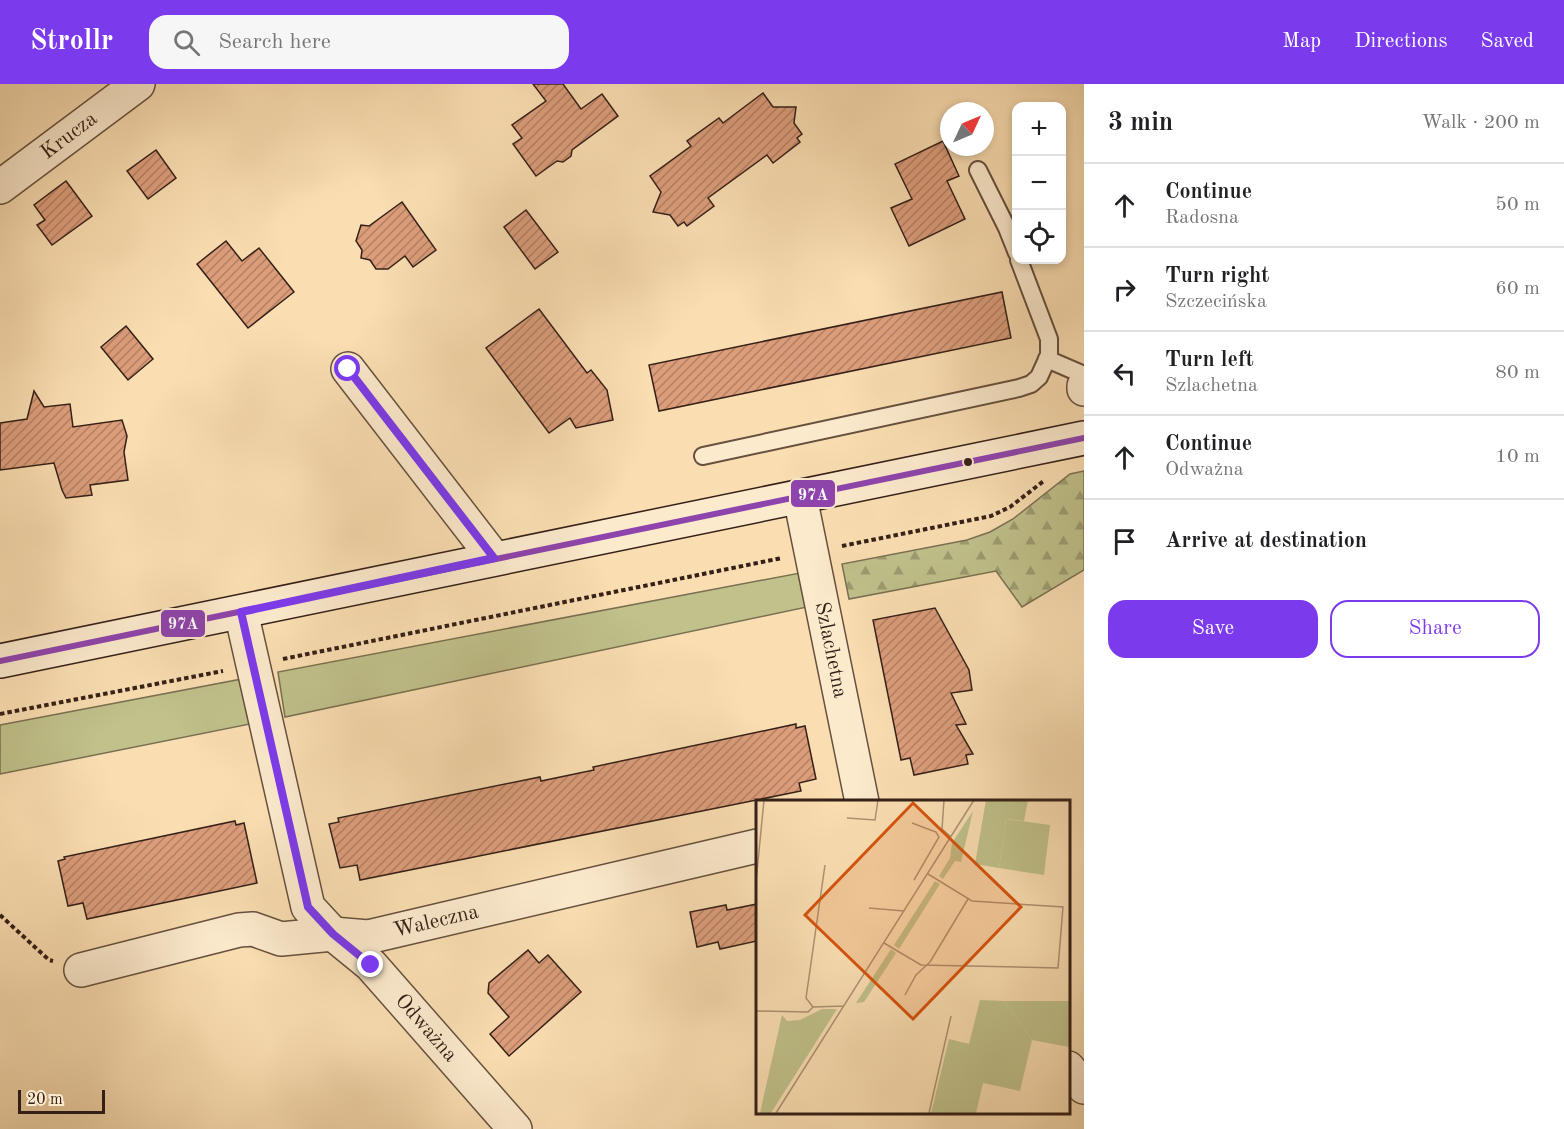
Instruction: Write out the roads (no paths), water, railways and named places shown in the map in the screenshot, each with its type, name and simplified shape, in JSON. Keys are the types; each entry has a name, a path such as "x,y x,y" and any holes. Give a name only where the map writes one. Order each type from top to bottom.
{"street":[{"name":"Krucza","path":"0,187 138,84"},
{"path":"348,369 494,558"},
{"path":"0,661 1084,438"},
{"name":"Szlachetna","path":"800,496 862,800"},
{"path":"241,612 303,890 308,907 333,934"},
{"name":"Waleczna","path":"81,970 239,930 253,929 281,939 333,934 368,938 756,846"},
{"name":"Odważna","path":"333,934 371,965 515,1129"},
{"path":"1069,1069 1084,1087"}],"lane":[{"path":"978,170 1012,241"},
{"path":"703,456 1019,388 1039,378 1049,355 1049,339 1021,264"},
{"path":"1047,359 1084,375"}]}
